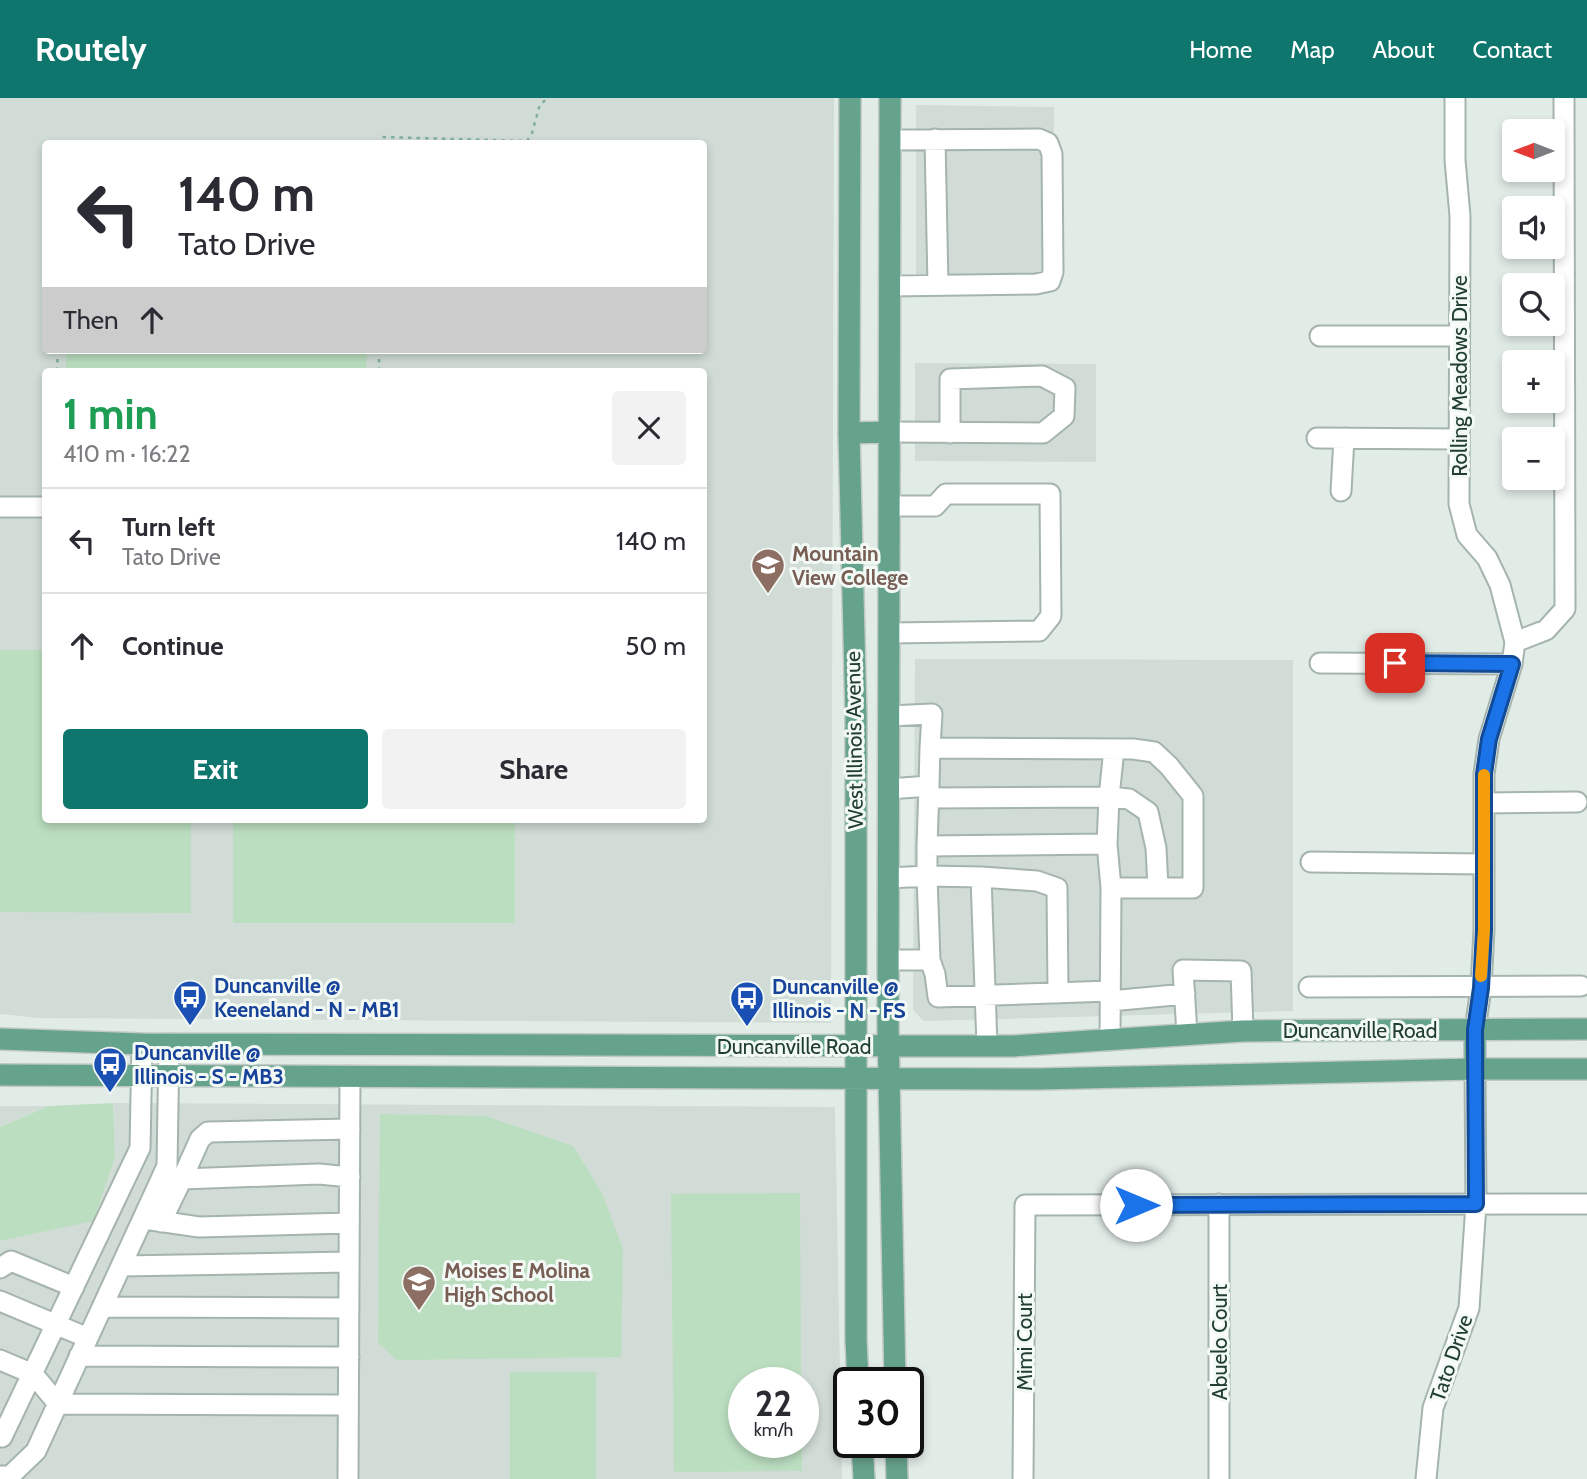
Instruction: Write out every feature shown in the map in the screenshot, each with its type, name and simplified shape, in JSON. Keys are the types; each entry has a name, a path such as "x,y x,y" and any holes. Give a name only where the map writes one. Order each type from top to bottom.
{"main road":[{"name":"West Illinois Avenue","path":"849,98 849,433 856,717 857,1367"},
{"name":"West Illinois Avenue","path":"890,98 888,1079 895,1367"},
{"path":"849,433 889,432"},
{"path":"856,717 889,716"},
{"name":"Duncanville Road","path":"0,1039 142,1044 856,1047 987,1046 1243,1031 1587,1029"},
{"path":"1475,1030 1475,1069"},
{"name":"Duncanville Road","path":"0,1075 1049,1079 1587,1069"},
{"path":"863,1458 864,1479"},
{"path":"897,1458 897,1479"}],"street":[{"name":"Rolling Meadows Drive","path":"1455,98 1455,160 1460,216 1459,504 1467,535 1487,558 1500,585 1515,642 1512,664 1489,739 1484,774 1481,988 1475,1030"},
{"path":"1515,642 1546,630 1565,609 1564,98"},
{"path":"935,139 938,285"},
{"path":"890,140 1039,139 1048,143 1052,154 1053,272 1049,281 1036,284 890,286"},
{"path":"1320,336 1459,336"},
{"path":"889,432 950,433 1043,433 1064,416 1065,388 1042,376 950,380 950,433"},
{"path":"1317,438 1459,439"},
{"path":"1341,491 1344,438"},
{"path":"889,634 1039,631 1051,616 1050,494 946,494 935,506 890,506"},
{"path":"0,507 42,507"},
{"path":"1320,663 1512,664"},
{"path":"889,716 932,714 927,876 930,960 938,997 1058,993 1110,996 1185,994"},
{"path":"930,748 1114,749 1154,752 1193,796 1193,888 1111,888"},
{"path":"1110,1040 1111,888 1107,845 1108,797 1114,749"},
{"path":"889,789 1129,799 1148,812 1156,848 1158,888"},
{"path":"1484,803 1577,802"},
{"path":"927,846 1107,845"},
{"path":"1311,862 1484,864"},
{"path":"889,878 982,877 1037,881 1057,888 1058,993"},
{"path":"982,877 987,1046"},
{"path":"888,960 930,960"},
{"path":"1187,1034 1183,970 1241,971 1243,1031"},
{"path":"1308,987 1581,986"},
{"path":"0,1436 2,1437 8,1404 33,1374 140,1149 142,1044"},
{"path":"152,1220 167,1166 169,1044"},
{"name":"Tato Drive","path":"1426,1479 1433,1408 1469,1308 1476,1204 1475,1069"},
{"path":"348,1479 350,1076"},
{"path":"0,1476 10,1476 36,1451 121,1266 182,1179 201,1139 208,1132 350,1129"},
{"path":"182,1179 319,1174 350,1177"},
{"path":"1219,1204 1587,1204"},
{"name":"Mimi Court","path":"1023,1479 1025,1205 1219,1204"},
{"name":"Abuelo Court","path":"1219,1204 1219,1479"},
{"path":"152,1220 199,1227 349,1223"},
{"path":"0,1268 11,1261 74,1287"},
{"path":"121,1266 349,1262"},
{"path":"0,1301 88,1338"},
{"path":"102,1307 349,1308"},
{"path":"79,1356 349,1356"},
{"path":"0,1360 33,1374 58,1404 348,1405"}],"path":[{"path":"528,140 540,104 550,98"},
{"path":"381,140 381,137 451,140"}],"shaded area":[{"name":"Mountain View College","path":"0,98 834,98 831,1023 40,1018 0,1014"},
{"path":"916,105 1054,107 1053,287 916,287"},
{"path":"915,363 1096,364 1096,462 915,461"},
{"path":"915,659 1293,660 1293,1011 924,1021 913,1010"},
{"name":"Moises E Molina High School","path":"113,1103 835,1107 840,1367 833,1367 833,1458 842,1458 842,1479 0,1479 0,1241 93,1220 115,1158"},
{"path":"0,1106 49,1106 0,1127"}],"green space":[{"path":"66,354 367,354 366,368 66,368"},
{"path":"0,650 42,650 42,823 191,823 191,913 0,912"},
{"path":"233,823 515,823 515,923 233,923"},
{"path":"113,1103 115,1158 93,1221 0,1241 0,1127 49,1106"},
{"path":"380,1114 485,1116 573,1146 602,1193 623,1249 621,1357 397,1360 378,1343"},
{"path":"800,1193 801,1367 728,1367 728,1458 802,1458 802,1471 674,1472 671,1194"},
{"path":"510,1372 596,1372 596,1479 510,1479"}],"slow traffic":[{"path":"1481,976 1484,930 1484,775"}],"place":[{"name":"Mountain View College","path":"768,595"},
{"name":"Duncanville @ Keeneland - N - MB1","path":"190,1027"},
{"name":"Duncanville @ Illinois - N - FS","path":"747,1028"},
{"name":"Duncanville @ Illinois - S - MB3","path":"110,1094"},
{"name":"Moises E Molina High School","path":"419,1312"}],"route":[{"path":"1136,1205 1476,1204 1475,1030 1481,988 1484,930 1484,774 1489,739 1512,664 1395,663"}]}
